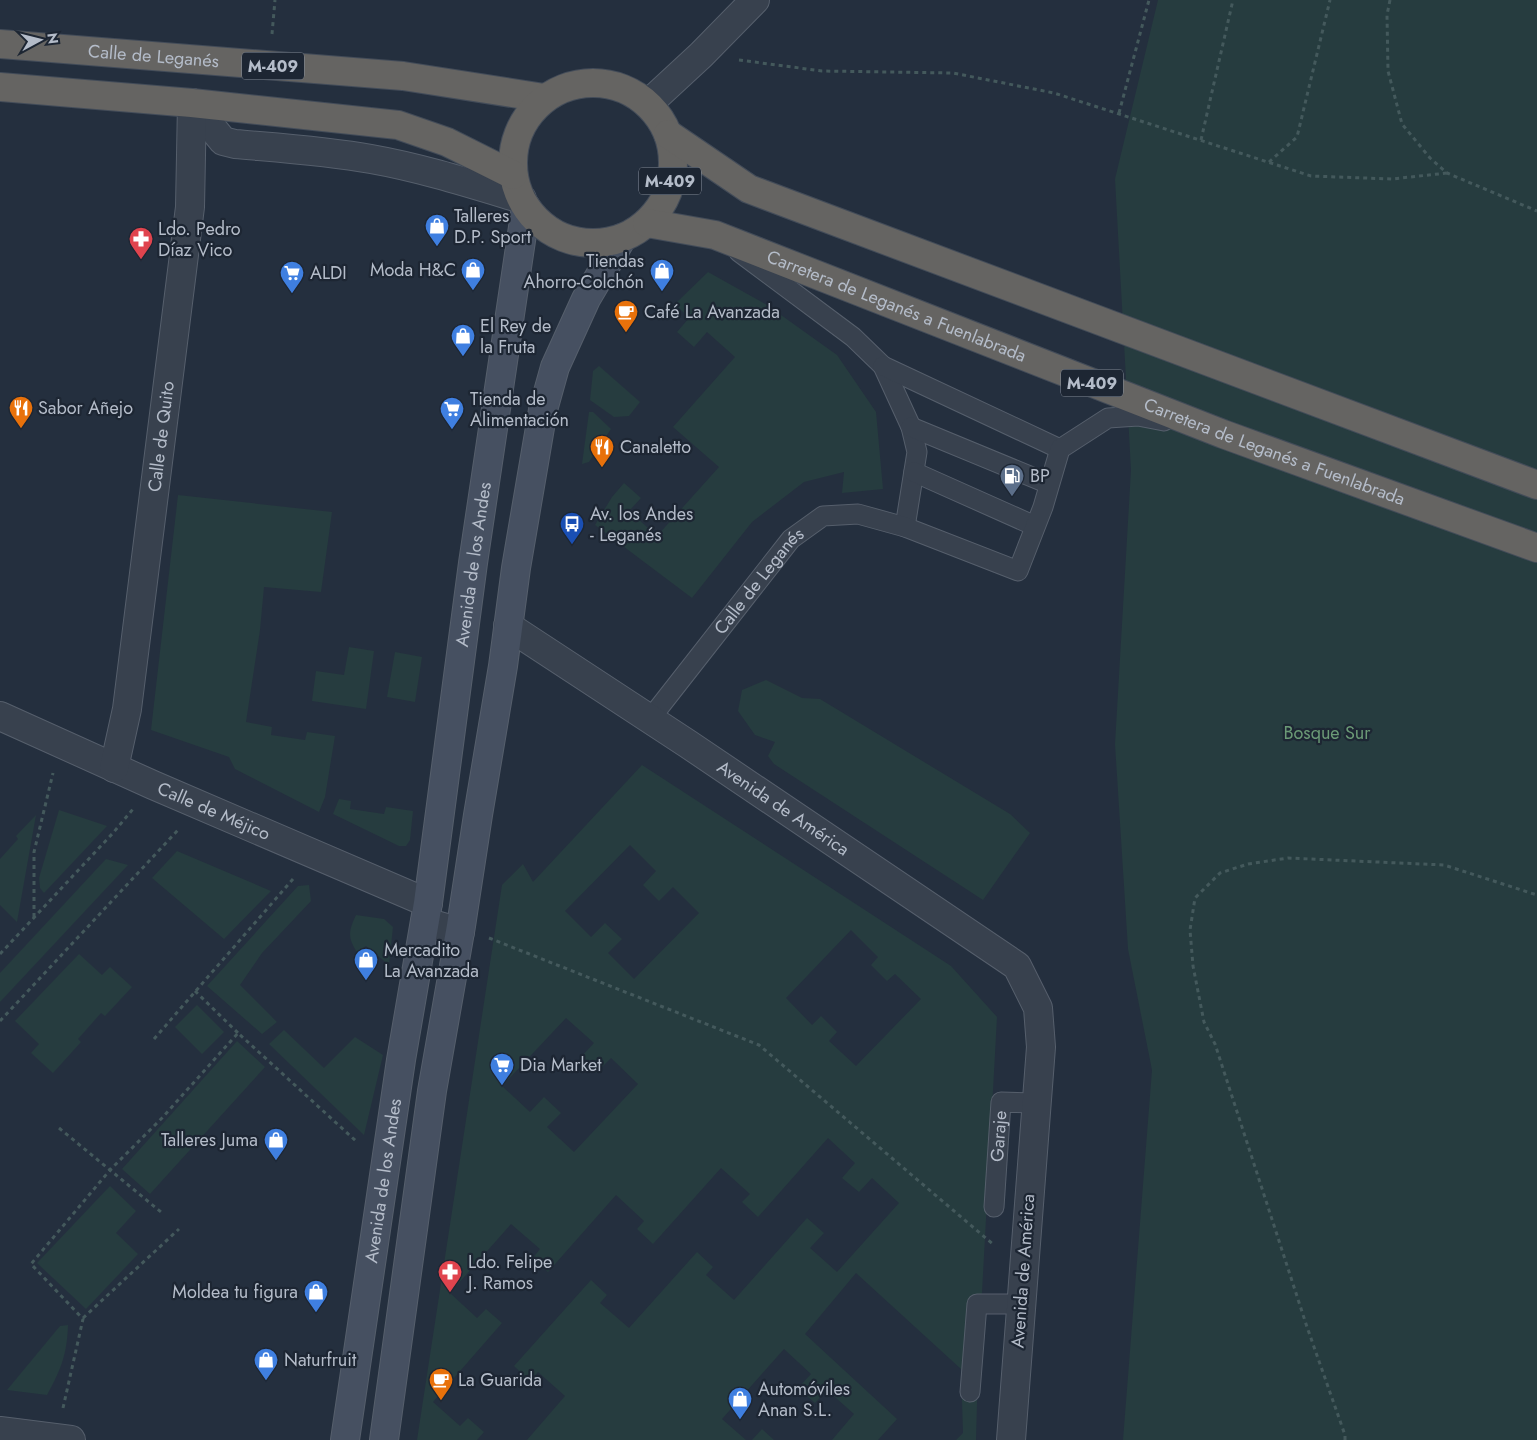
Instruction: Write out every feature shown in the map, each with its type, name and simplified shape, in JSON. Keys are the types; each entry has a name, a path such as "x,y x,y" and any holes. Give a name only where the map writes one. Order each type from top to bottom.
{"highway":[{"name":"Calle de Leganés","path":"0,44 403,76 544,98"},
{"name":"M-409","path":"520,193 514,149 520,130 530,113 544,98 570,85 598,82 625,88 648,104 668,134 749,189 1537,483"},
{"name":"M-409","path":"0,87 192,103 398,125 447,142 520,193 544,227 568,240 595,244 622,238 647,223 666,197 674,166 668,134"},
{"name":"Carretera de Leganés a Fuenlabrada","path":"647,223 715,235 1223,434 1537,548"}],"main road":[{"name":"Avenida de los Andes","path":"345,1440 401,1060 427,913 520,193"},
{"name":"Avenida de los Andes","path":"384,1440 432,1091 460,929 516,568 543,410 555,367 586,299 622,238"}],"street":[{"path":"648,104 701,55 754,0"},
{"path":"192,103 223,141 235,144 372,159 520,193"},
{"name":"Calle de Quito","path":"114,768 127,709 190,207 192,103"},
{"name":"Avenida de América","path":"508,626 650,719 1017,966 1038,1008 1041,1047 1011,1440"},
{"name":"Calle de Méjico","path":"0,716 114,768 314,854 427,913"},
{"path":"427,913 460,929"},
{"path":"0,1431 64,1439"}],"lane":[{"path":"715,235 853,337 883,366 1060,449"},
{"path":"883,366 911,427 917,452 905,527"},
{"path":"914,472 1035,526 1043,507 1060,449 1108,418 1138,416 1223,434"},
{"path":"911,427 1049,484"},
{"name":"Calle de Leganés","path":"650,719 791,538 823,516 858,514 905,527 1018,571 1035,526"},
{"name":"Garaje","path":"994,1207 1000,1102 1037,1103"},
{"path":"970,1392 978,1304 1021,1304"}],"path":[{"path":"1119,113 1149,0"},
{"path":"1201,140 1233,0"},
{"path":"1269,162 1298,137 1330,0"},
{"path":"1390,0 1387,15 1388,71 1402,124 1430,158 1447,173 1537,211"},
{"path":"701,55 822,71 952,73 1054,93 1311,176 1392,179 1447,173"},
{"path":"34,917 34,852 60,743"},
{"path":"0,954 113,833 153,785"},
{"path":"0,1021 200,805"},
{"path":"154,1039 314,854"},
{"path":"1345,1440 1345,1435 1307,1327 1215,1044 1204,1022 1190,930 1195,898 1220,873 1248,864 1288,858 1444,865 1537,895"},
{"path":"460,929 759,1045 1023,1270"},
{"path":"195,991 385,1168"},
{"path":"82,1318 31,1264 110,1170 167,1112 238,1033"},
{"path":"59,1128 161,1212"},
{"path":"64,1439 82,1318 179,1229"}],"green space":[{"name":"Bosque Sur","path":"1158,0 1537,0 1537,1440 1123,1440 1152,1070 1128,949 1115,744 1131,470 1115,179"},
{"path":"708,272 767,305 837,355 876,412 883,489 842,493 844,472 804,482 752,522 692,598 595,525 612,497 624,483 641,498 629,511 657,536 719,467 673,427 735,357 707,332 694,347 677,332 689,318 675,304"},
{"path":"599,366 640,402 629,416 614,417 590,400 593,371"},
{"path":"589,412 593,412 611,429 589,462 582,464"},
{"path":"178,495 332,512 321,592 264,587 260,630 246,722 272,727 271,735 305,740 307,732 335,736 325,797 319,812 235,769 229,757 151,730"},
{"path":"349,647 374,651 366,709 312,701 316,671 344,675"},
{"path":"395,652 422,657 415,702 387,697"},
{"path":"766,680 802,698 820,699 1010,814 1030,833 983,900 774,764 768,756 775,742 755,735 738,711 742,690"},
{"path":"642,765 951,966 997,1017 978,1366 976,1440 956,1440 963,1433 961,1369 856,1273 805,1334 897,1419 878,1440 832,1440 854,1414 827,1390 815,1403 798,1388 811,1374 784,1349 722,1419 746,1440 527,1440 565,1396 538,1372 530,1381 514,1366 591,1280 607,1295 600,1303 629,1328 697,1252 713,1267 706,1275 734,1300 807,1218 824,1233 810,1248 837,1272 899,1203 872,1178 859,1192 842,1178 855,1163 828,1138 758,1217 742,1202 750,1194 721,1168 653,1244 637,1229 644,1221 616,1195 548,1272 532,1259 540,1249 511,1224 450,1293 477,1318 486,1309 502,1323 433,1402 460,1426 468,1418 484,1432 477,1440 417,1440 502,885 523,864 533,882","holes":["630,845 656,871 643,885 659,901 673,887 699,913 634,979 608,953 622,939 605,923 591,937 565,911","851,930 878,957 871,965 887,981 895,974 921,999 856,1066 829,1041 837,1032 821,1016 812,1025 786,998","566,1018 594,1043 580,1058 596,1073 611,1058 638,1084 574,1152 547,1127 561,1113 544,1097 530,1112 502,1086"]},
{"path":"339,799 351,801 350,809 384,814 386,807 413,811 410,840 406,846 399,846 333,814"},
{"path":"59,810 107,826 44,893 40,888 39,878"},
{"path":"36,815 17,922 0,905 0,859 18,839 16,836"},
{"path":"177,851 271,891 224,939 152,878"},
{"path":"106,859 128,865 0,1002 0,973"},
{"path":"309,885 311,901 262,953 240,985 277,1022 262,1034 207,986 298,886"},
{"path":"356,915 384,919 393,927 389,965 366,946 357,952 350,938"},
{"path":"79,954 102,975 110,967 132,987 105,1016 101,1013 78,1039 81,1042 53,1073 31,1053 39,1044 15,1021"},
{"path":"197,1005 224,1032 202,1054 175,1027"},
{"path":"284,1030 324,1068 355,1037 383,1055 364,1135 269,1044"},
{"path":"237,1041 265,1067 150,1194 122,1169"},
{"path":"110,1186 136,1211 116,1233 138,1254 86,1309 37,1263"},
{"path":"68,1325 62,1362 47,1395 7,1390 60,1326"},
{"path":"762,1429 774,1440 752,1440"}],"place":[{"name":"Talleres D.P. Sport","path":"437,247"},
{"name":"Ldo. Pedro Díaz Vico","path":"141,260"},
{"name":"Moda H&C","path":"473,291"},
{"name":"Tiendas Ahorro-Colchón","path":"662,292"},
{"name":"ALDI","path":"292,294"},
{"name":"Café La Avanzada","path":"626,333"},
{"name":"El Rey de la Fruta","path":"463,357"},
{"name":"Sabor Añejo","path":"21,429"},
{"name":"Tienda de Alimentación","path":"452,430"},
{"name":"Canaletto","path":"602,468"},
{"name":"BP","path":"1012,497"},
{"name":"Av. los Andes - Leganés","path":"572,545"},
{"name":"Mercadito La Avanzada","path":"366,981"},
{"name":"Dia Market","path":"502,1086"},
{"name":"Talleres Juma","path":"276,1161"},
{"name":"Ldo. Felipe J. Ramos","path":"450,1293"},
{"name":"Moldea tu figura","path":"316,1313"},
{"name":"Naturfruit","path":"266,1381"},
{"name":"La Guarida","path":"441,1401"},
{"name":"Automóviles Anan S.L.","path":"740,1420"}]}
